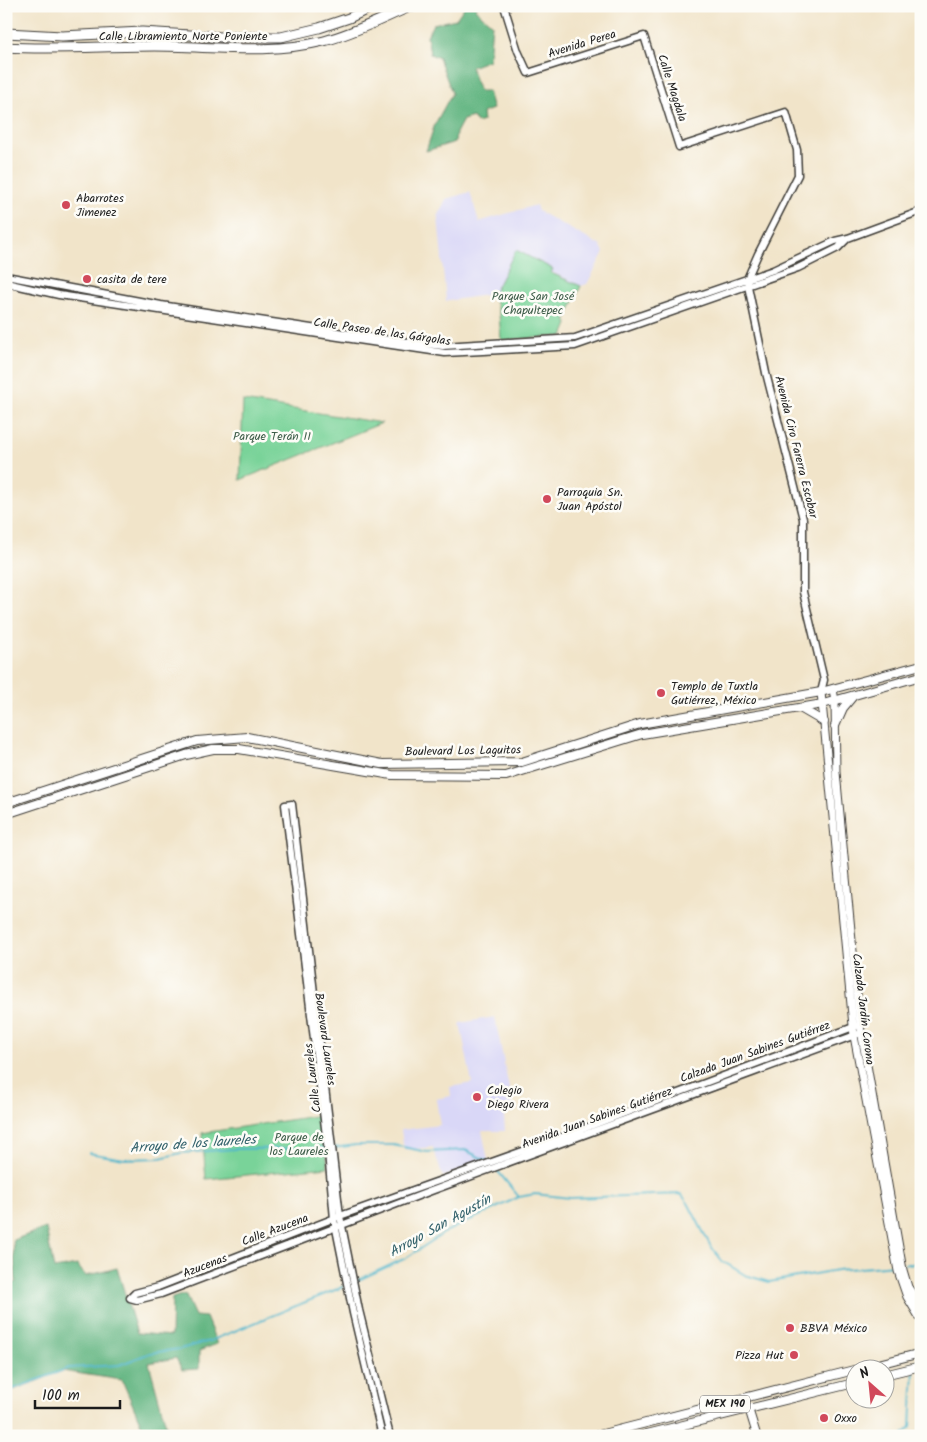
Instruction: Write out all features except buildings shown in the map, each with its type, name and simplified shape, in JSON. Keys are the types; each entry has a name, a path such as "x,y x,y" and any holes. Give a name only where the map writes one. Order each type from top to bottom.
{"highway":[{"name":"Calle Libramiento Norte Poniente","path":"6,34 62,36 142,32 222,37 281,37 319,28 349,18 374,6"},
{"name":"Calle Libramiento Norte Poniente","path":"6,47 54,50 154,46 247,50 282,49 324,41 351,33 412,6"}],"main road":[{"name":"Boulevard Los Laguitos","path":"6,803 148,755 210,738 246,736 382,764 522,762 640,724 821,692 921,665"},
{"name":"Boulevard Los Laguitos","path":"6,814 186,755 213,749 239,749 392,775 506,776 642,734 823,704 921,676"},
{"name":"Calzada Jardín Corona","path":"833,689 855,1029"},
{"name":"Calzada Jardín Corona","path":"821,692 837,872 855,1029 900,1270 907,1297 921,1320"},
{"path":"835,726 843,708 855,695"},
{"path":"800,708 824,722"},
{"path":"300,759 307,748"},
{"path":"837,872 845,871"},
{"name":"Calzada Jardín Corona","path":"855,1029 861,1033 898,1259"},
{"name":"Calzada Jardín Corona","path":"900,1270 921,1308"},
{"name":"MEX 190","path":"892,1360 921,1352"},
{"path":"894,1373 921,1366"},
{"name":"MEX 190","path":"595,1436 844,1373"},
{"name":"MEX 190","path":"639,1436 844,1386"},
{"path":"749,1410 763,1394"},
{"path":"729,1403 749,1410"},
{"path":"749,1410 757,1436"},
{"path":"680,1426 684,1436"}],"street":[{"name":"Avenida Perea","path":"504,6 512,34 528,73 644,36"},
{"name":"Calle Magdala","path":"644,36 679,147 786,112 797,150 798,175 748,282"},
{"path":"748,282 835,241 921,211"},
{"path":"748,282 798,268 838,248 848,238"},
{"name":"Calle Paseo de las Gárgolas","path":"6,276 161,305 383,339 443,346 576,338 748,282"},
{"name":"Calle Paseo de las Gárgolas","path":"6,283 60,295 455,354 575,346 748,282"},
{"name":"Avenida Ciro Farerra Escobar","path":"748,282 766,373 804,519 803,592 824,680 821,692"},
{"path":"824,680 833,689"},
{"name":"Boulevard Laureles","path":"288,804 331,1151 338,1228 352,1292"},
{"name":"Calzada Juan Sabines Gutiérrez","path":"458,1173 491,1161 528,1152 855,1029"},
{"name":"Avenida Juan Sabines Gutiérrez","path":"338,1228 498,1167 528,1152"},
{"path":"458,1173 462,1181"},
{"name":"Calle Azucena","path":"161,1294 138,1300 130,1298 135,1293 158,1287 458,1173"},
{"name":"Azucenas","path":"161,1294 338,1228"},
{"path":"352,1292 382,1436"},
{"path":"352,1292 390,1436"}],"shaded area":[{"path":"470,192 479,222 536,205 538,211 601,246 604,252 587,284 581,286 551,272 552,269 516,251 493,294 446,301 438,217 446,199"},
{"name":"Colegio Diego Rivera","path":"495,1017 513,1109 504,1116 505,1131 482,1131 488,1160 443,1177 433,1147 404,1150 401,1130 440,1125 436,1099 451,1096 450,1087 472,1083 460,1023"}],"green space":[{"path":"465,6 478,6 475,9 492,24 489,60 471,67 479,91 488,91 493,109 482,113 483,121 477,123 473,117 463,120 456,133 455,142 426,151 435,124 452,93 439,58 430,54 427,36 433,24 456,19"},
{"name":"Parque San José Chapultepec","path":"516,250 553,269 551,273 581,286 566,319 568,324 563,336 501,340 499,314 493,294"},
{"name":"Parque Terán II","path":"243,401 382,423 240,480"},
{"name":"Parque de los Laureles","path":"322,1115 328,1167 206,1179 202,1133"},
{"path":"46,1228 54,1269 77,1265 86,1276 117,1268 137,1333 171,1336 172,1298 185,1294 195,1316 206,1317 217,1344 199,1351 199,1369 182,1370 176,1358 149,1363 169,1436 146,1436 122,1380 62,1371 6,1393 6,1285 16,1282 13,1240"}],"waterway":[{"name":"Arroyo de los laureles","path":"333,1148 356,1145 393,1145 427,1152 465,1150 487,1161"},
{"name":"Arroyo de los laureles","path":"89,1153 124,1159 160,1158 181,1153 235,1149 326,1148"},
{"name":"Arroyo de los laureles","path":"496,1169 518,1196"},
{"name":"Arroyo San Agustín","path":"356,1281 406,1258 447,1231 519,1197 535,1194 570,1198 681,1194 688,1203 710,1245 722,1261 745,1275 769,1282 837,1270 895,1265"},
{"name":"Arroyo San Agustín","path":"905,1264 921,1263"},
{"name":"Arroyo San Agustín","path":"6,1392 69,1368 119,1365 150,1353 180,1349 210,1341 345,1286"},
{"path":"902,1436 911,1427 914,1369"}],"place":[{"name":"Abarrotes Jimenez","path":"66,205"},
{"name":"casita de tere","path":"87,279"},
{"name":"Parroquia Sn. Juan Apóstol","path":"547,499"},
{"name":"Templo de Tuxtla Gutiérrez, México","path":"661,693"},
{"name":"Colegio Diego Rivera","path":"477,1097"},
{"name":"BBVA México","path":"790,1328"},
{"name":"Pizza Hut","path":"794,1355"},
{"name":"Oxxo","path":"824,1418"}]}
